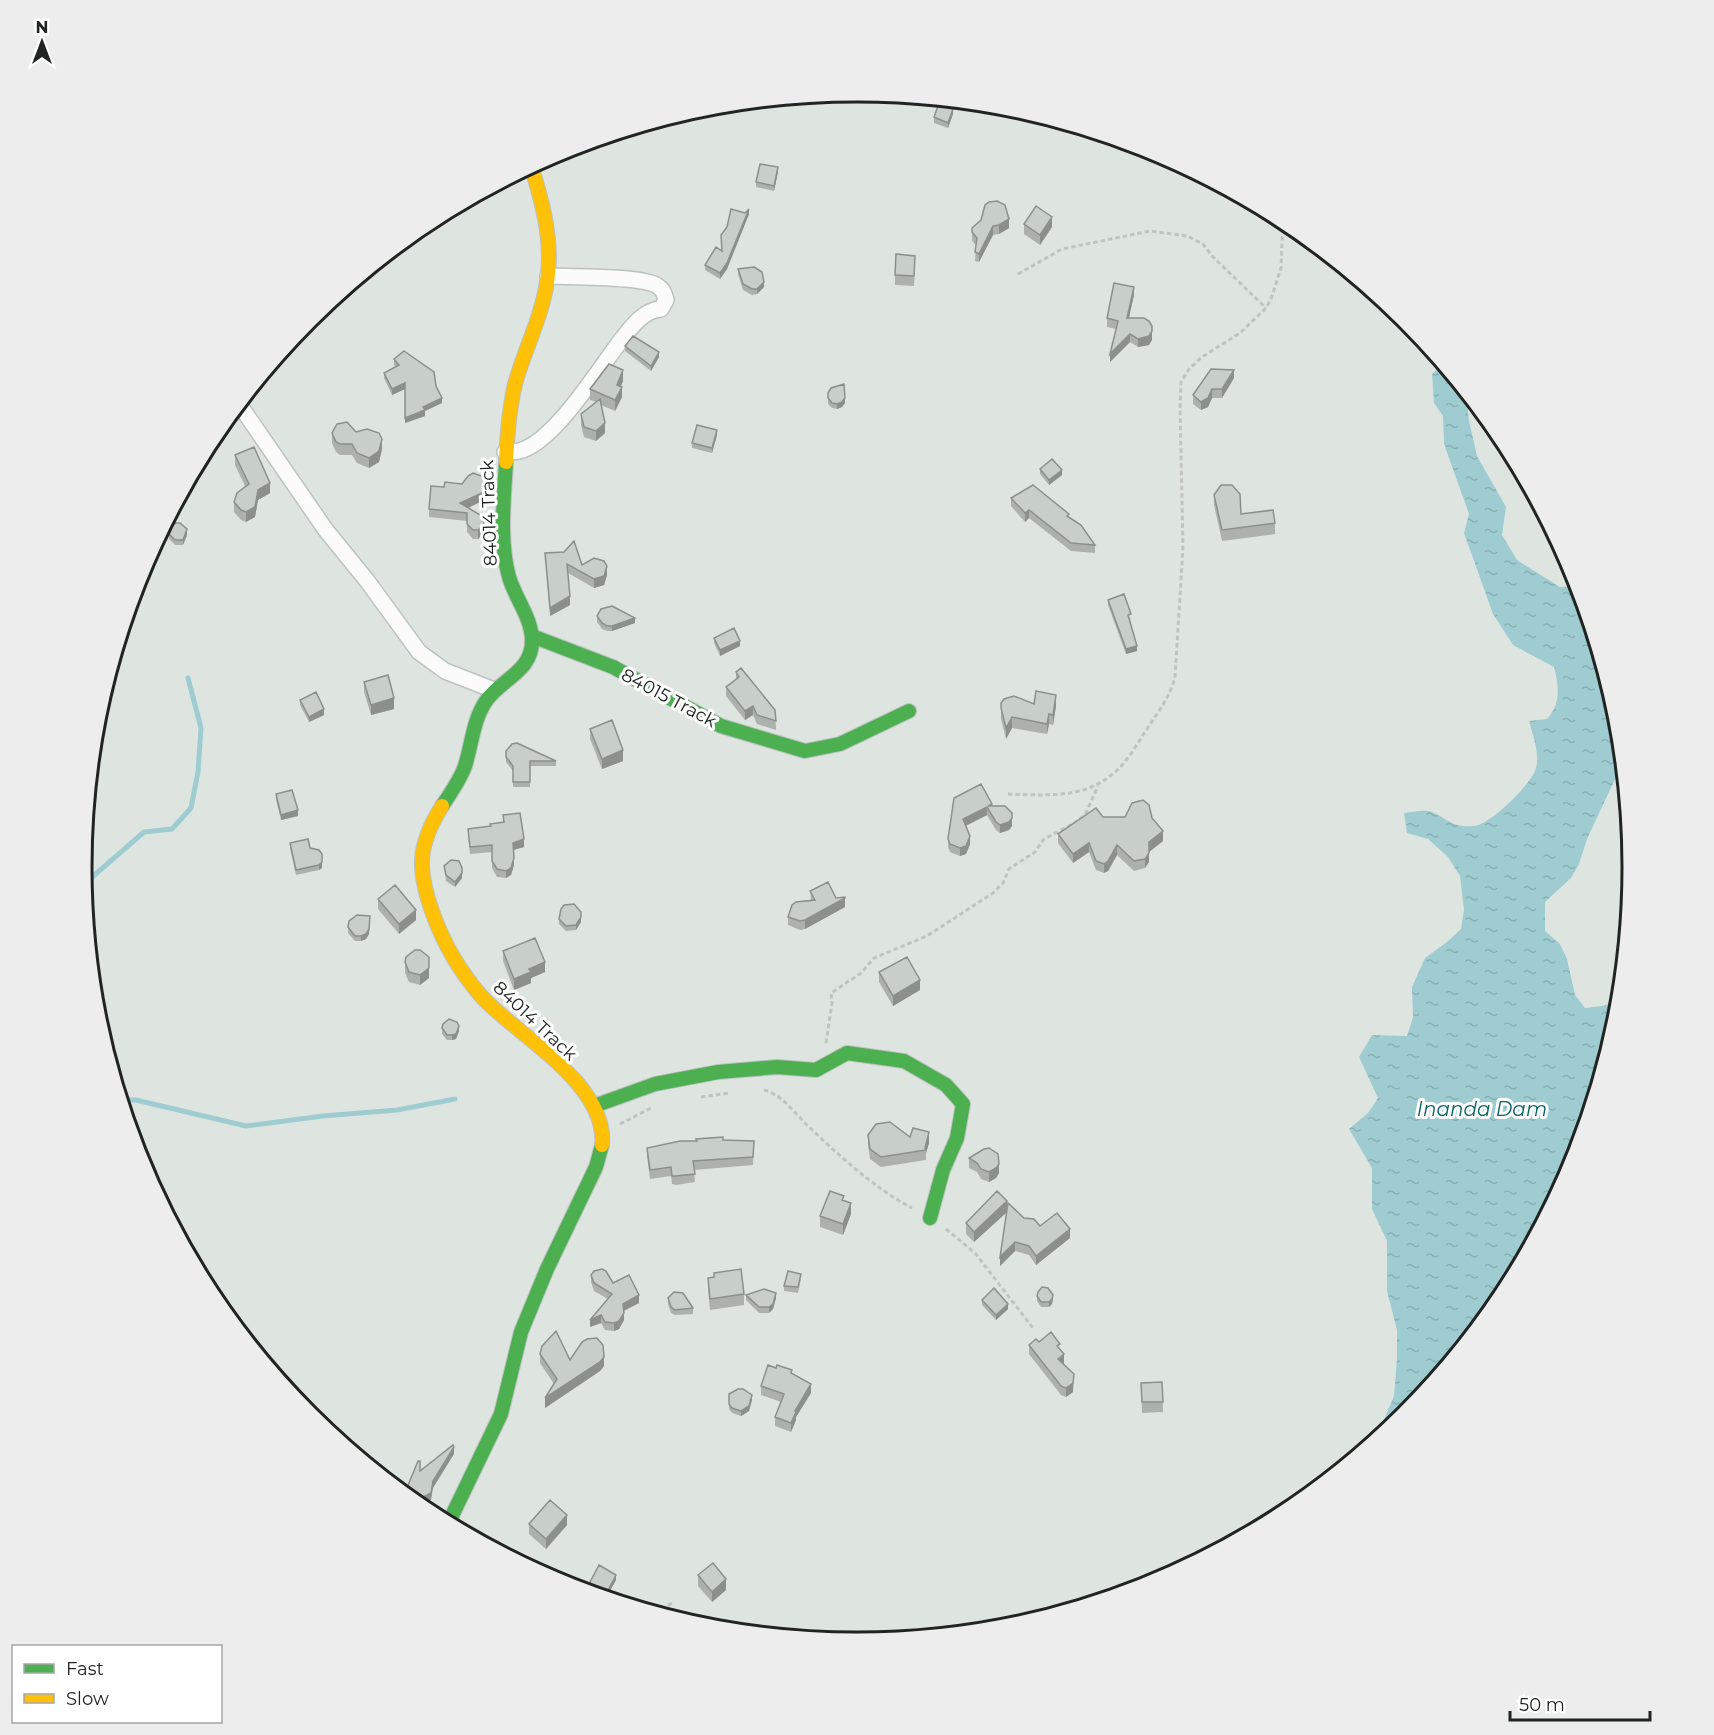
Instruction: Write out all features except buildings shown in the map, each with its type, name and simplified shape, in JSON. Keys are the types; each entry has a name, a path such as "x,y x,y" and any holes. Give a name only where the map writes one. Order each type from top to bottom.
{"street":[{"name":"84014 Track","path":"452,1516 501,1414 524,1325 596,1167 602,1146 602,1133 594,1106 581,1088 480,996 449,948 426,891 421,868 426,830 458,781 484,703 494,690 523,669 532,650 532,636 510,580 504,536 506,452 514,392 549,276 543,210 533,174"},
{"path":"506,452 520,451 532,445 555,425 572,408 636,321 654,309 661,309 666,300 664,291 655,285 639,280 549,276"},
{"path":"243,411 325,529 368,582 419,652 445,672 494,690"},
{"name":"84015 Track","path":"532,636 613,667 721,726 790,748 806,751 840,744 909,711"},
{"path":"594,1106 655,1084 708,1074 777,1067 816,1070 847,1053 904,1061 946,1085 963,1104 957,1138 944,1170 930,1218"}],"path":[{"path":"1018,274 1062,249 1150,231 1187,236 1203,244 1212,256 1266,308"},
{"path":"1008,794 1048,795 1071,792 1099,784 1112,776 1125,761 1172,692 1175,677 1183,547 1181,382 1189,369 1202,357 1240,333 1266,308 1271,300 1281,268 1282,231"},
{"path":"821,1067 829,1029 831,993 861,973 874,958 927,936 993,893 1004,883 1010,869 1035,852 1044,839 1085,815 1099,784"},
{"path":"755,1089 773,1092 810,1128 885,1193 953,1233 975,1253 1033,1328"},
{"path":"701,1097 735,1092"},
{"path":"602,1133 654,1107"},
{"path":"663,1608 672,1603"}],"water":[{"name":"Inanda Dam","path":"1438,369 1467,406 1477,456 1506,507 1502,535 1517,560 1560,587 1569,587 1582,621 1596,669 1608,718 1617,775 1587,839 1579,864 1571,878 1545,902 1545,931 1560,944 1567,959 1575,995 1585,1008 1610,1003 1582,1114 1544,1206 1520,1250 1464,1334 1433,1372 1382,1424 1394,1396 1397,1330 1387,1291 1387,1241 1372,1209 1372,1168 1349,1129 1368,1113 1378,1098 1359,1057 1372,1035 1407,1036 1413,1017 1412,987 1425,958 1461,929 1464,910 1460,876 1448,857 1428,839 1407,833 1404,813 1429,811 1456,825 1474,826 1499,812 1525,786 1537,765 1537,753 1529,721 1547,719 1555,707 1558,694 1554,667 1513,645 1493,614 1464,533 1469,514 1444,444 1443,416 1434,403 1432,374"}],"waterway":[{"path":"92,877 144,832 172,829 191,808 198,772 201,728 188,678"},
{"path":"128,1100 246,1126 323,1116 397,1110 455,1099"}],"traffic: fast":[{"path":"442,806 463,771 475,724 486,701 521,668 531,652 529,624 509,577 504,549 506,462"},
{"path":"532,636 613,667 721,726 805,751 840,744 909,711"},
{"path":"594,1106 655,1084 718,1072 777,1067 816,1070 847,1053 904,1061 946,1085 963,1104 957,1138 943,1170 930,1218"},
{"path":"452,1516 501,1414 521,1332 547,1269 596,1167 602,1145"}],"traffic: slow":[{"path":"506,462 515,384 538,316 548,274 549,247 545,219 533,174"},
{"path":"442,806 428,834 422,858 424,884 442,936 460,968 482,997 558,1063 576,1082 591,1102 600,1123 602,1145"}]}
